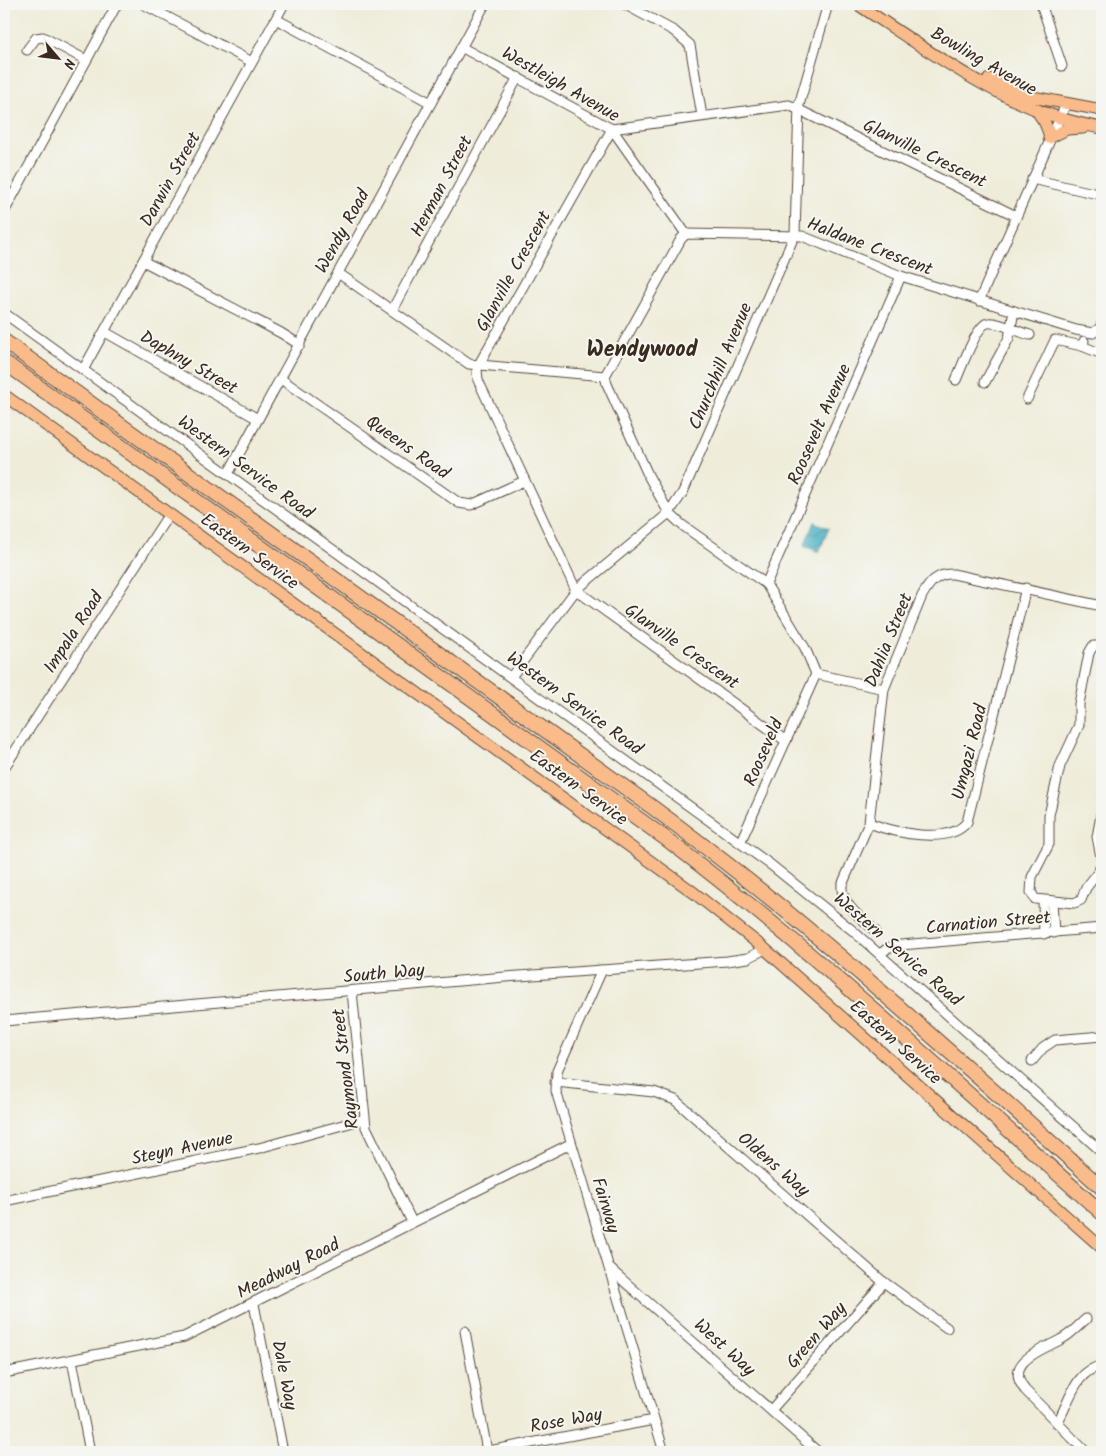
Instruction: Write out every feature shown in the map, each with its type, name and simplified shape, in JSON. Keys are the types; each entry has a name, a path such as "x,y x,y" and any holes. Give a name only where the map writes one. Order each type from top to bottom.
{"highway":[{"path":"4,341 652,807 755,884 858,970 1102,1188"},
{"path":"4,362 642,822 736,893 802,946 1102,1213"}],"main road":[{"name":"Bowling Avenue","path":"857,4 988,87 1036,111 1098,127"},
{"name":"Bowling Avenue","path":"863,4 996,83 1027,96 1102,110"},
{"path":"1036,111 1045,123 1049,137 1067,129 1098,127"},
{"name":"Eastern Service","path":"4,395 635,849 765,949 1102,1248"}],"street":[{"path":"4,212 116,4"},
{"path":"143,4 252,62"},
{"name":"Darwin Street","path":"83,370 284,4"},
{"name":"Wendy Road","path":"228,474 485,4"},
{"path":"624,4 674,30 690,45 702,116"},
{"name":"Churchhill Avenue","path":"511,677 576,590 669,513 683,492 795,234 798,108 828,4"},
{"path":"1041,4 1062,66"},
{"path":"276,19 431,103"},
{"path":"27,50 30,43 43,37 86,60"},
{"name":"Westleigh Avenue","path":"461,47 612,128 686,234"},
{"name":"Herman Street","path":"392,310 518,77"},
{"path":"979,301 1049,137 1066,104"},
{"name":"Glanville Crescent","path":"786,741 576,590 478,380 476,370 612,128 787,105 798,108 1016,216"},
{"path":"1032,179 1102,194"},
{"path":"686,234 675,249 605,376 609,390 638,453 669,513 690,531 766,584 804,648 816,674 884,689"},
{"name":"Haldane Crescent","path":"686,234 795,234 816,240 902,276 979,301 1091,332"},
{"path":"143,261 281,333 300,345"},
{"path":"338,273 470,364 605,376"},
{"name":"Roosevelt Avenue","path":"766,584 902,276"},
{"path":"984,382 1009,338 1014,311"},
{"name":"Western Service Road","path":"4,313 511,677 822,904 1102,1152"},
{"path":"956,380 981,328 991,323 1030,336"},
{"path":"1082,346 1091,332 1102,323"},
{"name":"Daphny Street","path":"105,332 258,419"},
{"path":"1027,399 1055,340 1082,346 1102,354"},
{"name":"Queens Road","path":"281,379 459,503 471,505 524,481"},
{"name":"Impala Road","path":"4,768 169,514"},
{"name":"Dahlia Street","path":"875,931 846,901 841,889 869,822 884,689 922,596 935,578 941,574 953,574 1026,588 1102,606"},
{"name":"Umgazi Road","path":"869,822 898,832 925,834 954,833 967,822 1026,588"},
{"path":"1102,643 1092,647 1089,653 1079,704 1079,725 1060,766 1049,815 1049,844 1032,877 1032,896 1036,900 1080,901 1086,888 1099,871 1102,857 1097,837 1102,810"},
{"name":"Rooseveld","path":"740,843 816,674"},
{"path":"1048,901 1054,933"},
{"path":"1044,934 1048,901"},
{"name":"Carnation Street","path":"880,954 888,948 895,946 1102,928"},
{"name":"South Way","path":"4,1021 740,960 765,949"},
{"name":"Fairway","path":"602,970 560,1065 556,1082 557,1103 664,1452"},
{"name":"Raymond Street","path":"352,992 364,1119 369,1136 412,1222"},
{"path":"1032,1061 1043,1048 1055,1040 1102,1036"},
{"name":"Oldens Way","path":"556,1082 654,1092 671,1097 690,1110 884,1282 947,1328"},
{"name":"Steyn Avenue","path":"4,1201 259,1148 364,1119"},
{"name":"Meadway Road","path":"4,1373 179,1339 254,1304 412,1222 570,1144"},
{"name":"West Way","path":"608,1268 818,1452"},
{"name":"Green Way","path":"771,1410 884,1282"},
{"name":"Dale Way","path":"254,1304 283,1452"},
{"path":"1086,1319 1066,1337 1025,1359 1020,1366 1022,1387 1086,1452"},
{"path":"465,1331 485,1452"},
{"path":"72,1360 90,1452"},
{"path":"1057,1423 1081,1377 1089,1370 1102,1366"},
{"name":"Rose Way","path":"485,1452 654,1420"}],"water":[{"path":"814,522 829,528 819,552 804,546"}],"district":[{"name":"Wendywood","path":"642,348"}]}
